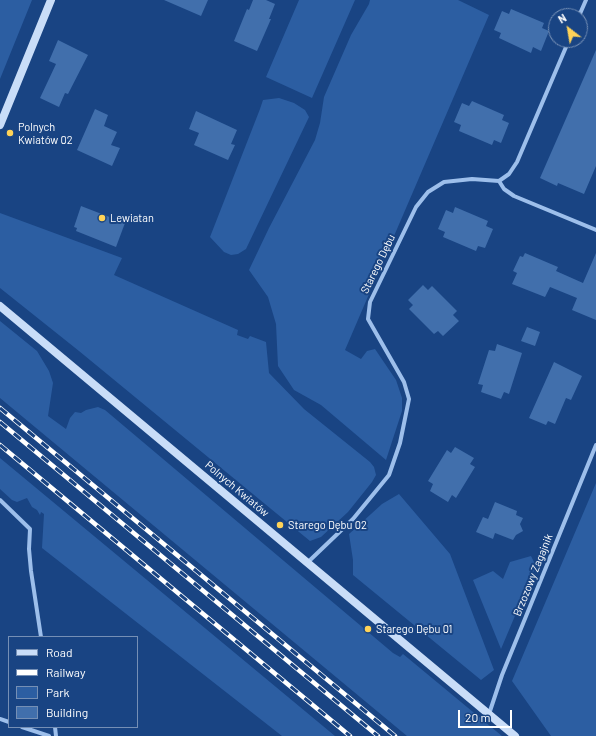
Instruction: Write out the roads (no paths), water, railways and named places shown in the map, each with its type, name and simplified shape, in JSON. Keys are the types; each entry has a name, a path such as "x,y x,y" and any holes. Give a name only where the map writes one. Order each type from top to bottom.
{"street":[{"path":"0,125 51,0"},
{"path":"566,48 517,162 509,174 499,181 504,189 514,196 596,230"},
{"name":"Starego Dębu","path":"307,563 353,519 389,475 400,443 409,399 404,382 368,319 370,302 416,207 428,192 444,182 472,179 499,181"},
{"name":"Polnych Kwiatów","path":"0,306 515,736"},
{"name":"Brzozowy Zagajnik","path":"489,714 502,675 596,445"},
{"path":"0,500 30,529 31,571 41,636"},
{"path":"25,728 49,736"}],"railway":[{"path":"0,408 395,736"},
{"path":"0,422 378,736"},
{"path":"0,445 350,736"}],"place":[{"name":"Polnych Kwiatów 02","path":"10,133"},
{"name":"Lewiatan","path":"102,218"},
{"name":"Starego Dębu 02","path":"280,525"},
{"name":"Starego Dębu 01","path":"368,629"}]}
